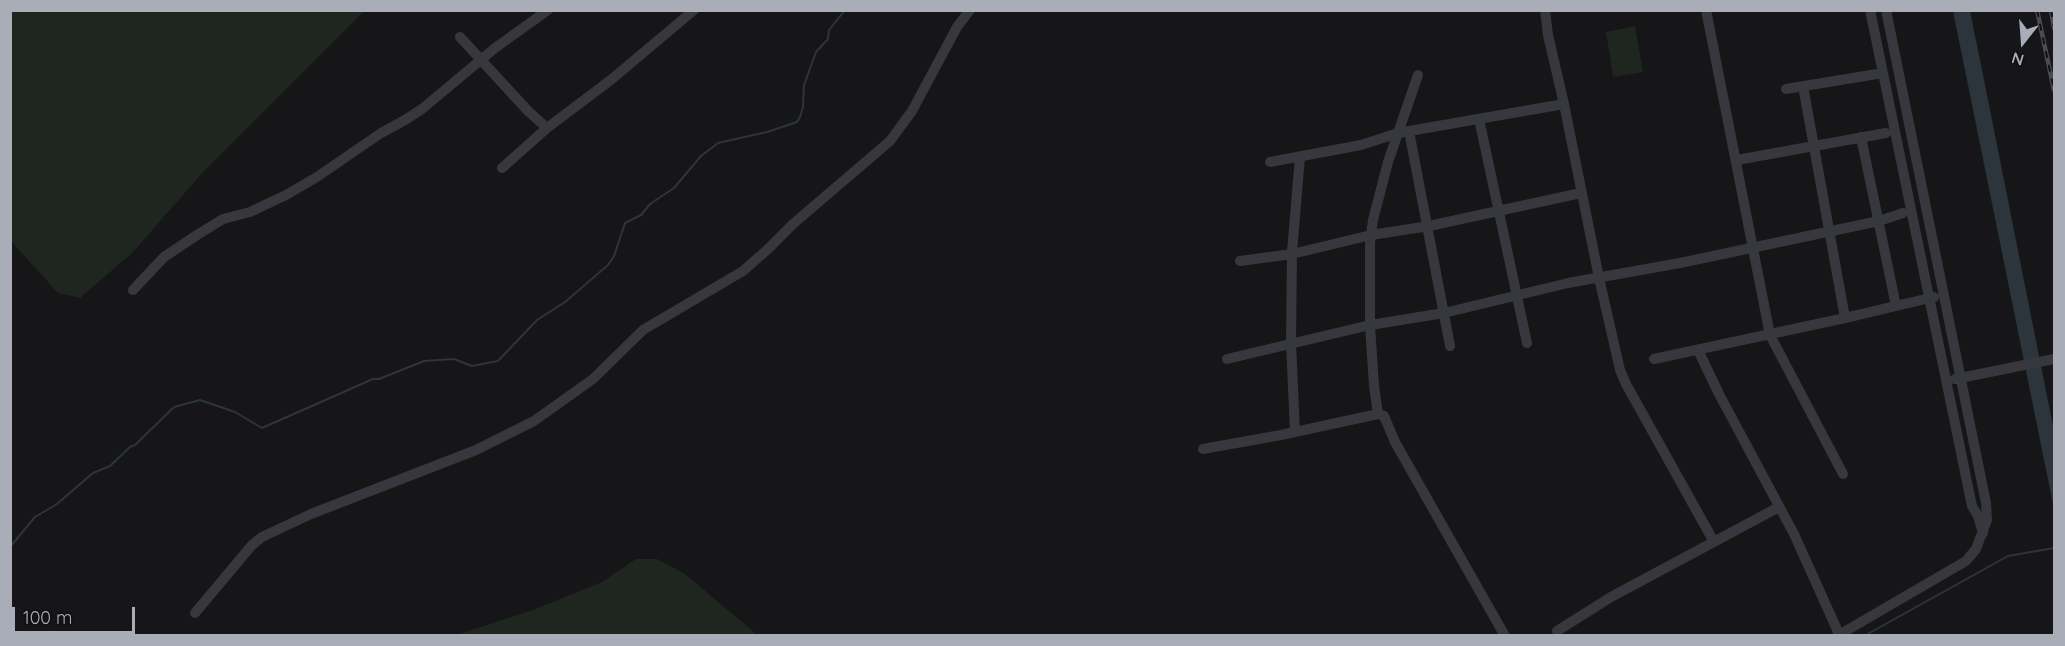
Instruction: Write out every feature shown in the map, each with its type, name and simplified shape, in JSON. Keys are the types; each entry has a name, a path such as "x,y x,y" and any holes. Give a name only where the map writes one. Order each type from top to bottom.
{"street":[{"path":"134,290 164,257 197,235 224,219 250,212 317,177 381,133 422,109 480,60 548,10"},
{"path":"502,168 547,128 612,79 694,10"},
{"path":"195,613 252,545 262,537 311,514 476,450 534,421 593,379 643,330 743,271 793,224 890,141 912,111 957,27 970,10"},
{"path":"1545,10 1548,35 1616,354 1626,384 1714,542"},
{"path":"1706,10 1770,335 1843,474"},
{"path":"1870,10 1972,506 1983,533"},
{"path":"1698,350 1794,534 1838,635 1966,561 1976,549 1987,520 1986,503 1886,10"},
{"path":"460,37 528,111 547,128"},
{"path":"1786,89 1883,72"},
{"path":"1378,414 1370,326 1371,235 1388,162 1418,75"},
{"path":"1803,86 1845,318"},
{"path":"1270,162 1361,145 1398,133 1564,104"},
{"path":"1479,119 1527,343"},
{"path":"1409,131 1429,226 1450,346"},
{"path":"1737,160 1886,133"},
{"path":"1861,137 1896,306"},
{"path":"1295,432 1291,343 1292,254 1300,157"},
{"path":"1240,261 1292,254 1371,235 1429,226 1581,193"},
{"path":"1227,359 1370,326 1444,313 1568,283 1638,272 1879,221 1903,213"},
{"path":"1654,359 1770,335 1943,294"},
{"path":"1946,381 2055,359"},
{"path":"1203,449 1378,414 1384,416 1395,442 1505,636"},
{"path":"1557,631 1611,597 1779,507"}],"shaded area":[{"path":"10,11 364,11 204,171 133,252 80,298 58,293 11,241"},
{"path":"1953,11 1970,11 1981,65 2054,431 2054,509"},
{"path":"1635,26 1643,72 1613,77 1606,32"},
{"path":"636,559 657,559 685,574 756,635 456,635 533,610 602,582"}],"waterway":[{"path":"10,547 35,517 57,504 93,473 110,466 174,407 200,400 235,412 262,428 373,379 379,379 424,361 454,359 472,366 498,361 537,320 565,302 608,265 614,256 625,223 641,215 650,204 674,188 701,156 718,143 767,132 797,122 803,107 804,85 816,52 828,39 829,30 845,10"},
{"path":"1864,636 2008,556 2054,548"}],"railway":[{"path":"2037,10 2054,90"},
{"path":"2051,10 2054,28"}]}
